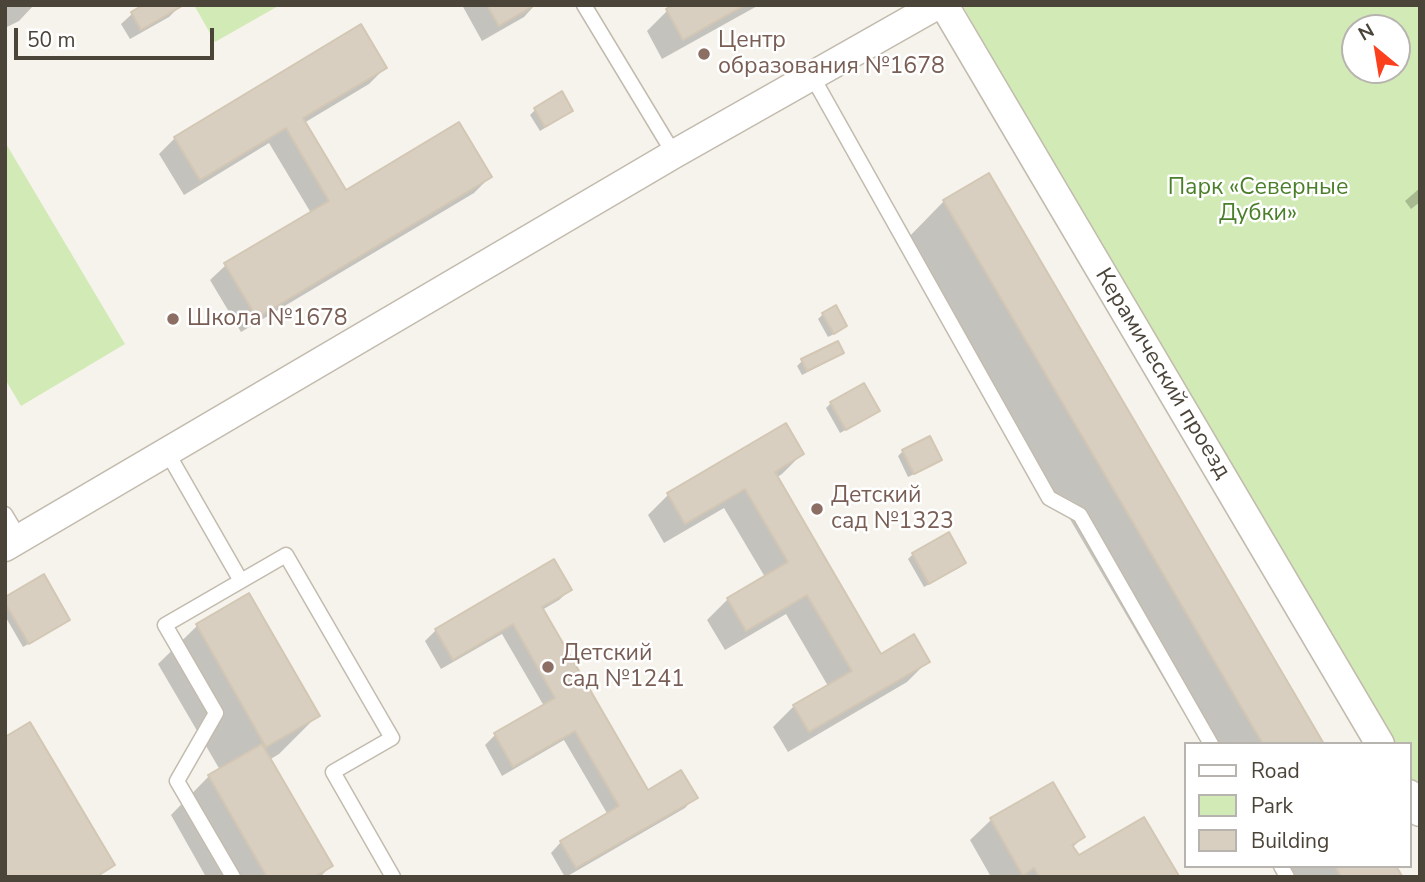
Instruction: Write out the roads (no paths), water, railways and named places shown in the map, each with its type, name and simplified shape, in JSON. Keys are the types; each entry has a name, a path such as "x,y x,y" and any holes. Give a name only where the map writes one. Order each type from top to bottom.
{"street":[{"path":"13,543 674,154 937,5"},
{"name":"Керамический проезд","path":"944,5 1379,742"}],"lane":[{"path":"584,5 674,154"},
{"path":"811,76 1049,498 1080,515 1210,742"},
{"path":"167,452 241,581"},
{"path":"5,514 13,543"},
{"path":"233,877 177,780 216,713 165,625 286,555 391,738 332,772 393,877"}],"place":[{"name":"Центр образования №1678","path":"704,54"},
{"name":"Школа №1678","path":"173,319"},
{"name":"Детский сад №1323","path":"817,509"},
{"name":"Детский сад №1241","path":"548,667"}],"park label":[{"name":"Парк «Северные Дубки»","path":"1258,201"}]}
